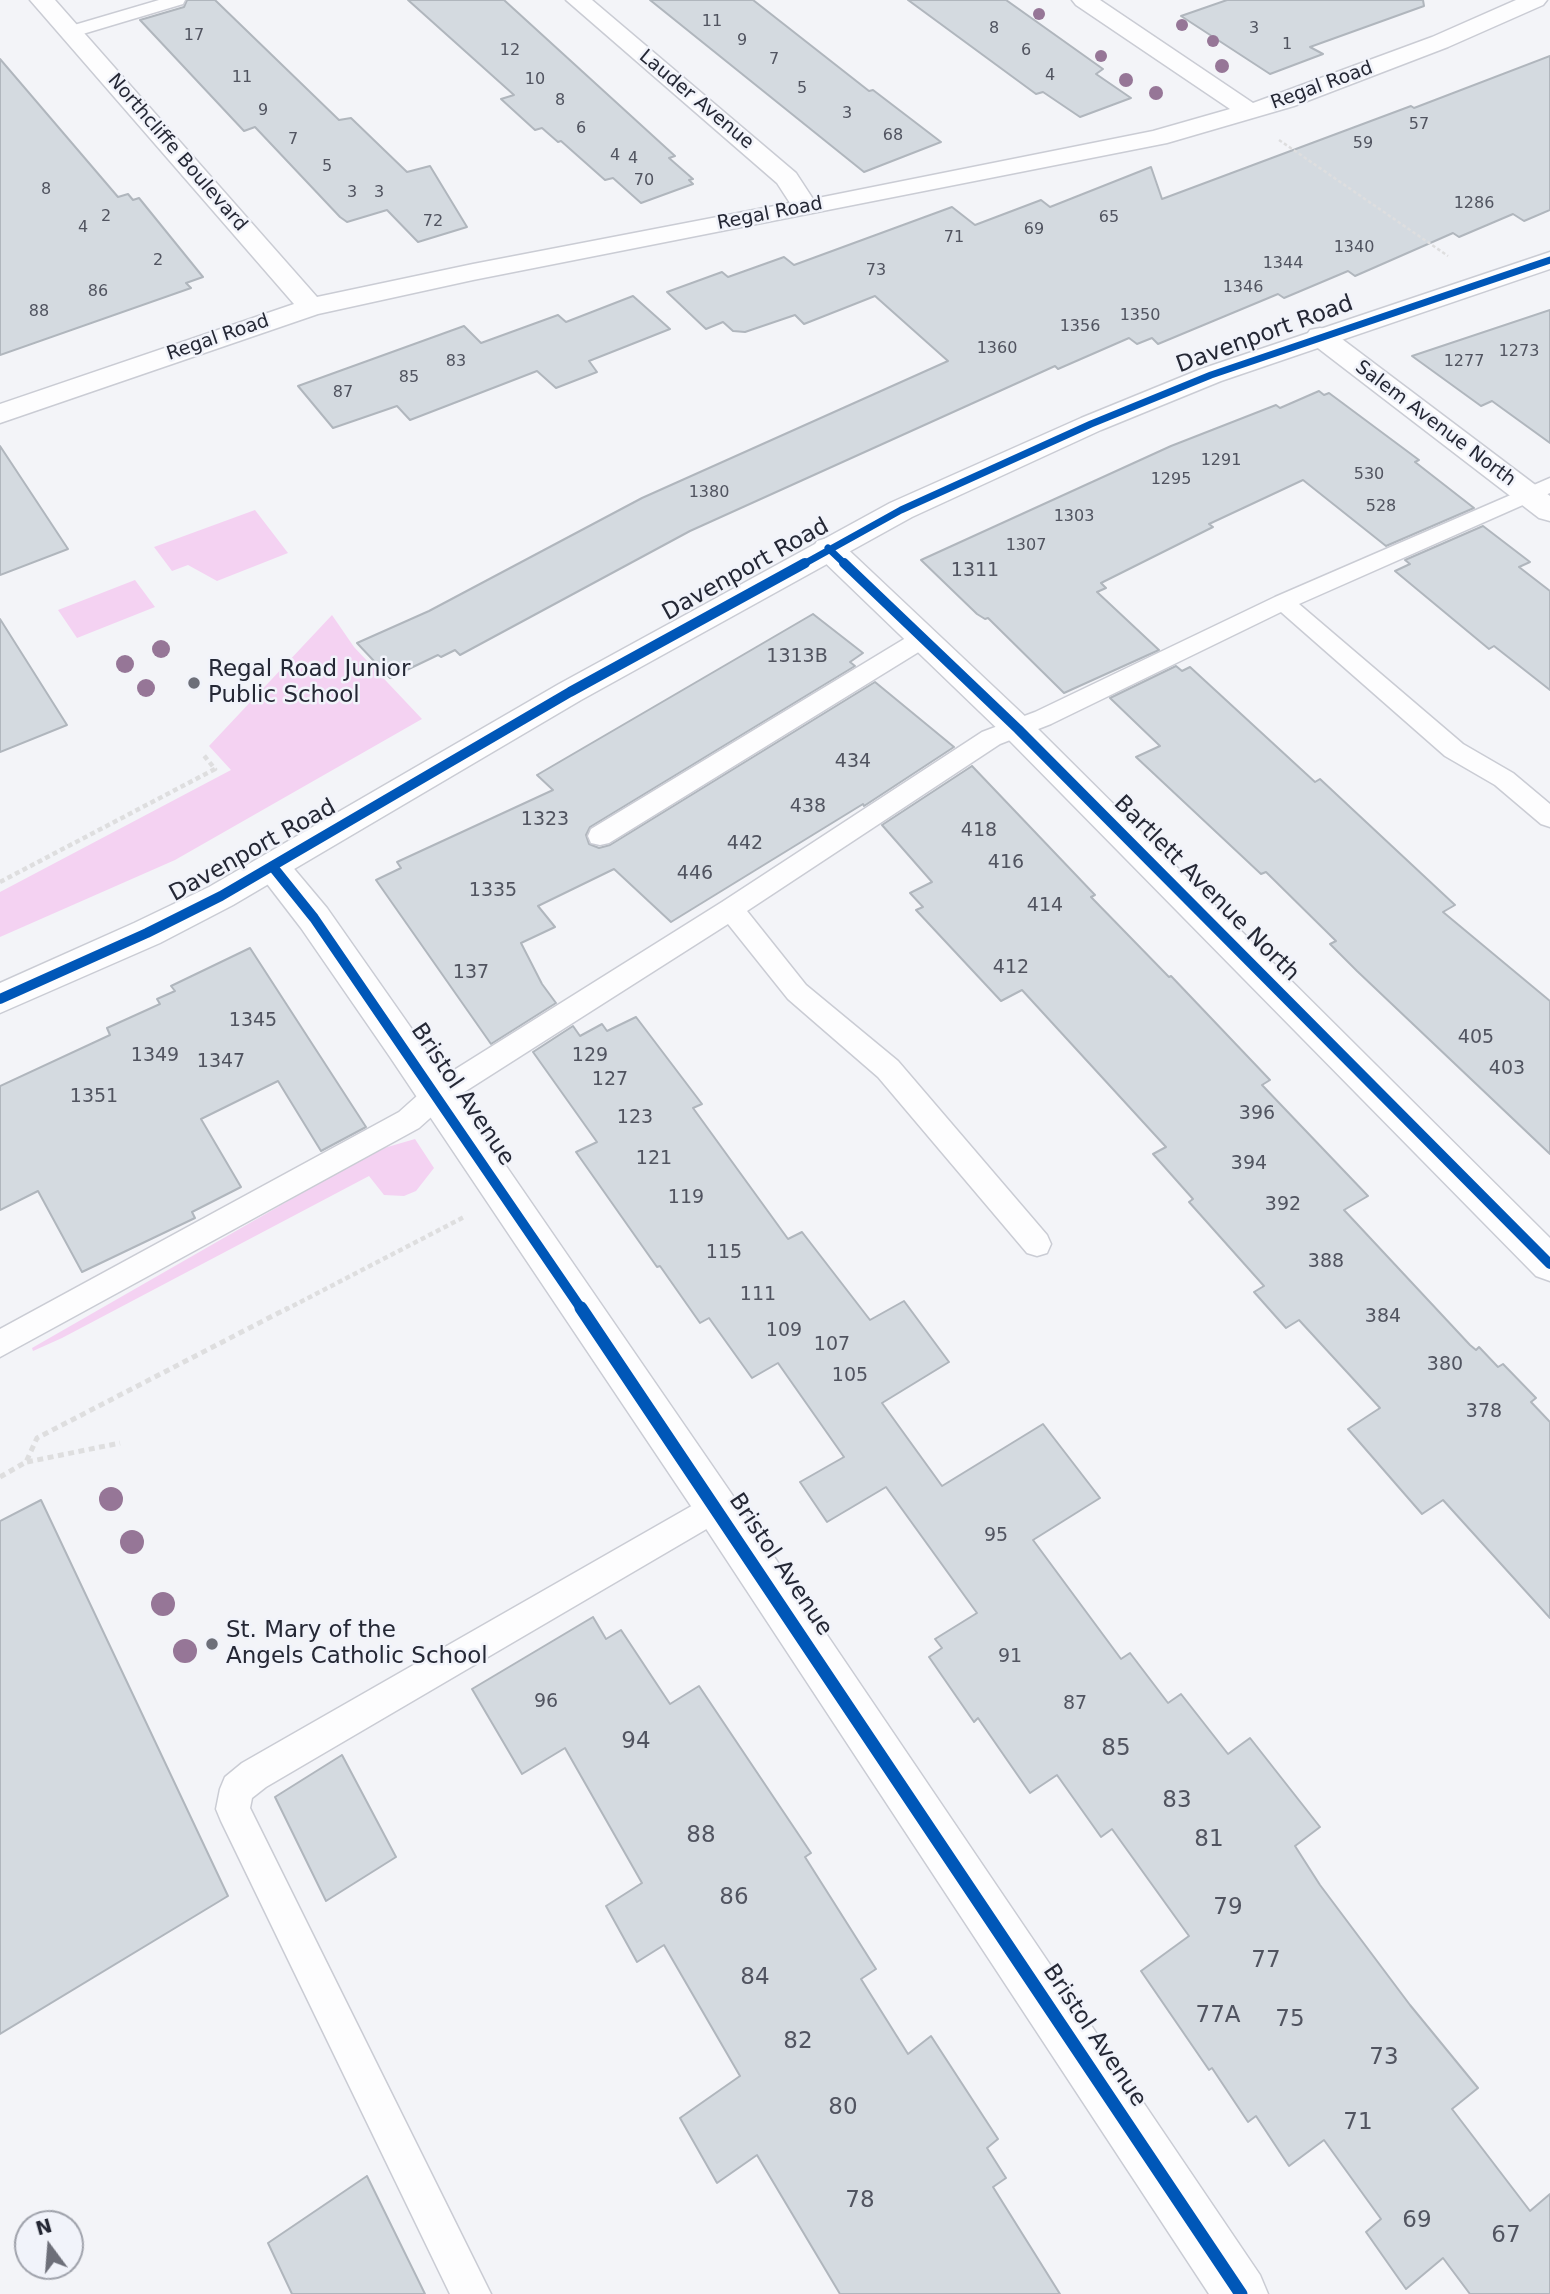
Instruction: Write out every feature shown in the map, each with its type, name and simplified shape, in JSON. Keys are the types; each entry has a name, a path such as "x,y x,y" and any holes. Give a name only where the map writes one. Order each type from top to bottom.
{"street":[{"name":"Northcliffe Boulevard","path":"42,0 311,307"},
{"name":"Lauder Avenue","path":"578,0 787,177 805,207"},
{"path":"1084,0 1250,112"},
{"name":"Regal Road","path":"0,414 311,307 1158,138 1250,112 1440,42 1535,0"},
{"name":"Davenport Road","path":"0,999 147,933 273,867 570,692 901,510 1091,424 1211,375 1550,260"},
{"name":"Salem Avenue North","path":"1320,336 1538,490 1550,511"},
{"name":"Bartlett Avenue North","path":"828,548 1018,729 1550,1264"},
{"name":"Bristol Avenue","path":"273,867 314,918 437,1095 716,1507 1241,2294"}],"lane":[{"path":"70,32 177,0"},
{"path":"0,1344 410,1120 437,1095 732,909 991,738 1018,729 1283,602 1538,490"},
{"path":"1283,602 1454,750 1504,779 1550,818"},
{"path":"600,836 922,639"},
{"path":"732,909 797,992 888,1069 1037,1244"},
{"path":"471,2294 233,1809 237,1789 267,1768 716,1507"}],"path":[{"path":"1269,133 1454,260"},
{"path":"0,882 215,769 202,753"},
{"path":"26,1462 37,1438 469,1214"},
{"path":"0,1477 26,1462 120,1443"}],"shaded area":[{"path":"255,510 288,553 217,581 188,565 172,571 154,547"},
{"path":"135,580 155,607 77,638 58,610"},
{"path":"332,615 354,647 422,719 175,860 0,937 0,892 231,770 209,746"},
{"path":"415,1139 434,1168 416,1191 404,1196 384,1195 369,1176 33,1351 32,1348 377,1150"}],"building":[{"path":"187,0 215,0 339,120 351,118 407,172 430,166 467,227 418,242 387,210 347,222 340,217 255,127 244,131 140,20 184,7"},
{"path":"408,0 504,0 675,156 669,158 693,179 689,180 693,184 641,203 613,178 605,180 561,141 558,142 542,128 535,130 501,99 514,95"},
{"path":"650,0 753,0 869,91 873,90 941,142 864,172"},
{"path":"908,0 1006,0 1103,69 1096,74 1131,98 1080,117 1043,92 1036,94"},
{"path":"1227,0 1423,0 1424,6 1310,47 1323,54 1270,74 1181,16"},
{"path":"1550,56 1550,210 1524,221 1513,214 1459,237 1453,233 1355,276 1348,271 1284,298 1278,294 1158,344 1152,338 1137,344 1129,338 1058,369 1055,366 690,531 460,655 455,650 441,657 438,655 390,678 357,643 429,611 642,498 948,361 875,296 804,324 795,315 745,332 733,331 723,322 706,329 667,292 722,272 728,277 784,257 794,265 952,207 975,225 1041,200 1050,207 1151,167 1162,199"},
{"path":"0,59 118,197 128,194 133,200 139,198 203,277 186,283 191,288 0,355"},
{"path":"633,296 670,329 589,361 597,372 556,388 537,371 410,420 397,406 333,428 298,386 464,326 481,343 558,315 566,322"},
{"path":"1550,310 1550,443 1492,401 1481,406 1412,356"},
{"path":"1319,391 1324,395 1329,393 1419,460 1415,462 1474,508 1386,546 1303,480 1209,524 1213,527 1101,583 1106,588 1097,592 1159,650 1064,693 988,618 977,614 921,560 1171,446 1276,405 1280,408"},
{"path":"0,446 68,549 0,575"},
{"path":"1483,526 1530,562 1519,567 1550,591 1550,690 1494,646 1489,649 1395,571 1410,564 1405,560"},
{"path":"813,614 863,653 850,662 855,666 590,827 586,835 589,844 599,848 610,845 875,682 954,747 864,806 863,804 671,922 614,869 538,906 555,927 521,943 542,984 556,1003 491,1044 376,880 401,868 397,862 553,790 537,775"},
{"path":"0,619 67,725 0,752"},
{"path":"1176,666 1182,671 1190,667 1315,782 1320,779 1455,905 1443,912 1550,1001 1550,1154 1357,971 1330,944 1336,941 1266,872 1261,874 1136,757 1160,746 1110,698"},
{"path":"972,766 1095,895 1091,897 1270,1080 1262,1085 1368,1196 1344,1210 1470,1345 1476,1350 1479,1347 1498,1367 1503,1364 1536,1398 1531,1402 1550,1422 1550,1618 1443,1500 1422,1514 1348,1429 1380,1408 1299,1320 1286,1328 1254,1292 1264,1286 1189,1202 1193,1199 1153,1154 1166,1147 1022,990 1001,1001 916,910 923,907 910,893 932,882 882,825"},
{"path":"250,948 366,1127 321,1151 278,1081 201,1119 241,1187 192,1212 195,1218 82,1272 38,1191 0,1210 0,1086 110,1035 107,1028 160,1004 157,999 175,991 171,986"},
{"path":"636,1017 702,1104 693,1108 788,1239 802,1232 870,1320 904,1301 949,1362 882,1403 942,1486 1043,1424 1100,1498 1033,1540 1121,1659 1130,1653 1168,1703 1181,1694 1228,1754 1250,1738 1320,1827 1295,1846 1320,1885 1410,2005 1478,2088 1452,2109 1530,2211 1550,2194 1550,2294 1470,2294 1443,2258 1406,2289 1366,2232 1381,2219 1324,2140 1289,2166 1256,2116 1248,2122 1212,2068 1209,2070 1141,1971 1189,1936 1112,1829 1101,1837 1057,1775 1030,1793 978,1718 974,1722 929,1657 942,1648 935,1639 977,1613 886,1487 827,1522 800,1482 844,1457 778,1363 752,1378 709,1318 700,1323 576,1152 597,1142 533,1052 573,1026 580,1036 602,1024 607,1031"},
{"path":"41,1500 228,1896 0,2034 0,1521"},
{"path":"593,1617 606,1639 621,1630 670,1704 699,1686 811,1853 805,1857 876,1969 861,1979 908,2054 931,2036 998,2139 987,2148 1006,2178 993,2187 1060,2294 840,2294 757,2155 717,2183 680,2118 740,2076 664,1945 637,1962 606,1906 642,1883 565,1748 522,1774 472,1689"},
{"path":"342,1755 396,1857 326,1901 275,1797"},
{"path":"367,2176 425,2294 292,2294 268,2243"}],"cycle path":[{"path":"0,999 147,933 221,896 570,692 901,510 1091,424 1211,375 1550,260"},
{"path":"828,548 1018,729 1550,1264"},
{"path":"273,867 314,918 403,1046 716,1507 1241,2294"}],"place":[{"name":"Regal Road Junior Public School","path":"194,683"},
{"name":"St. Mary of the Angels Catholic School","path":"212,1644"}]}
